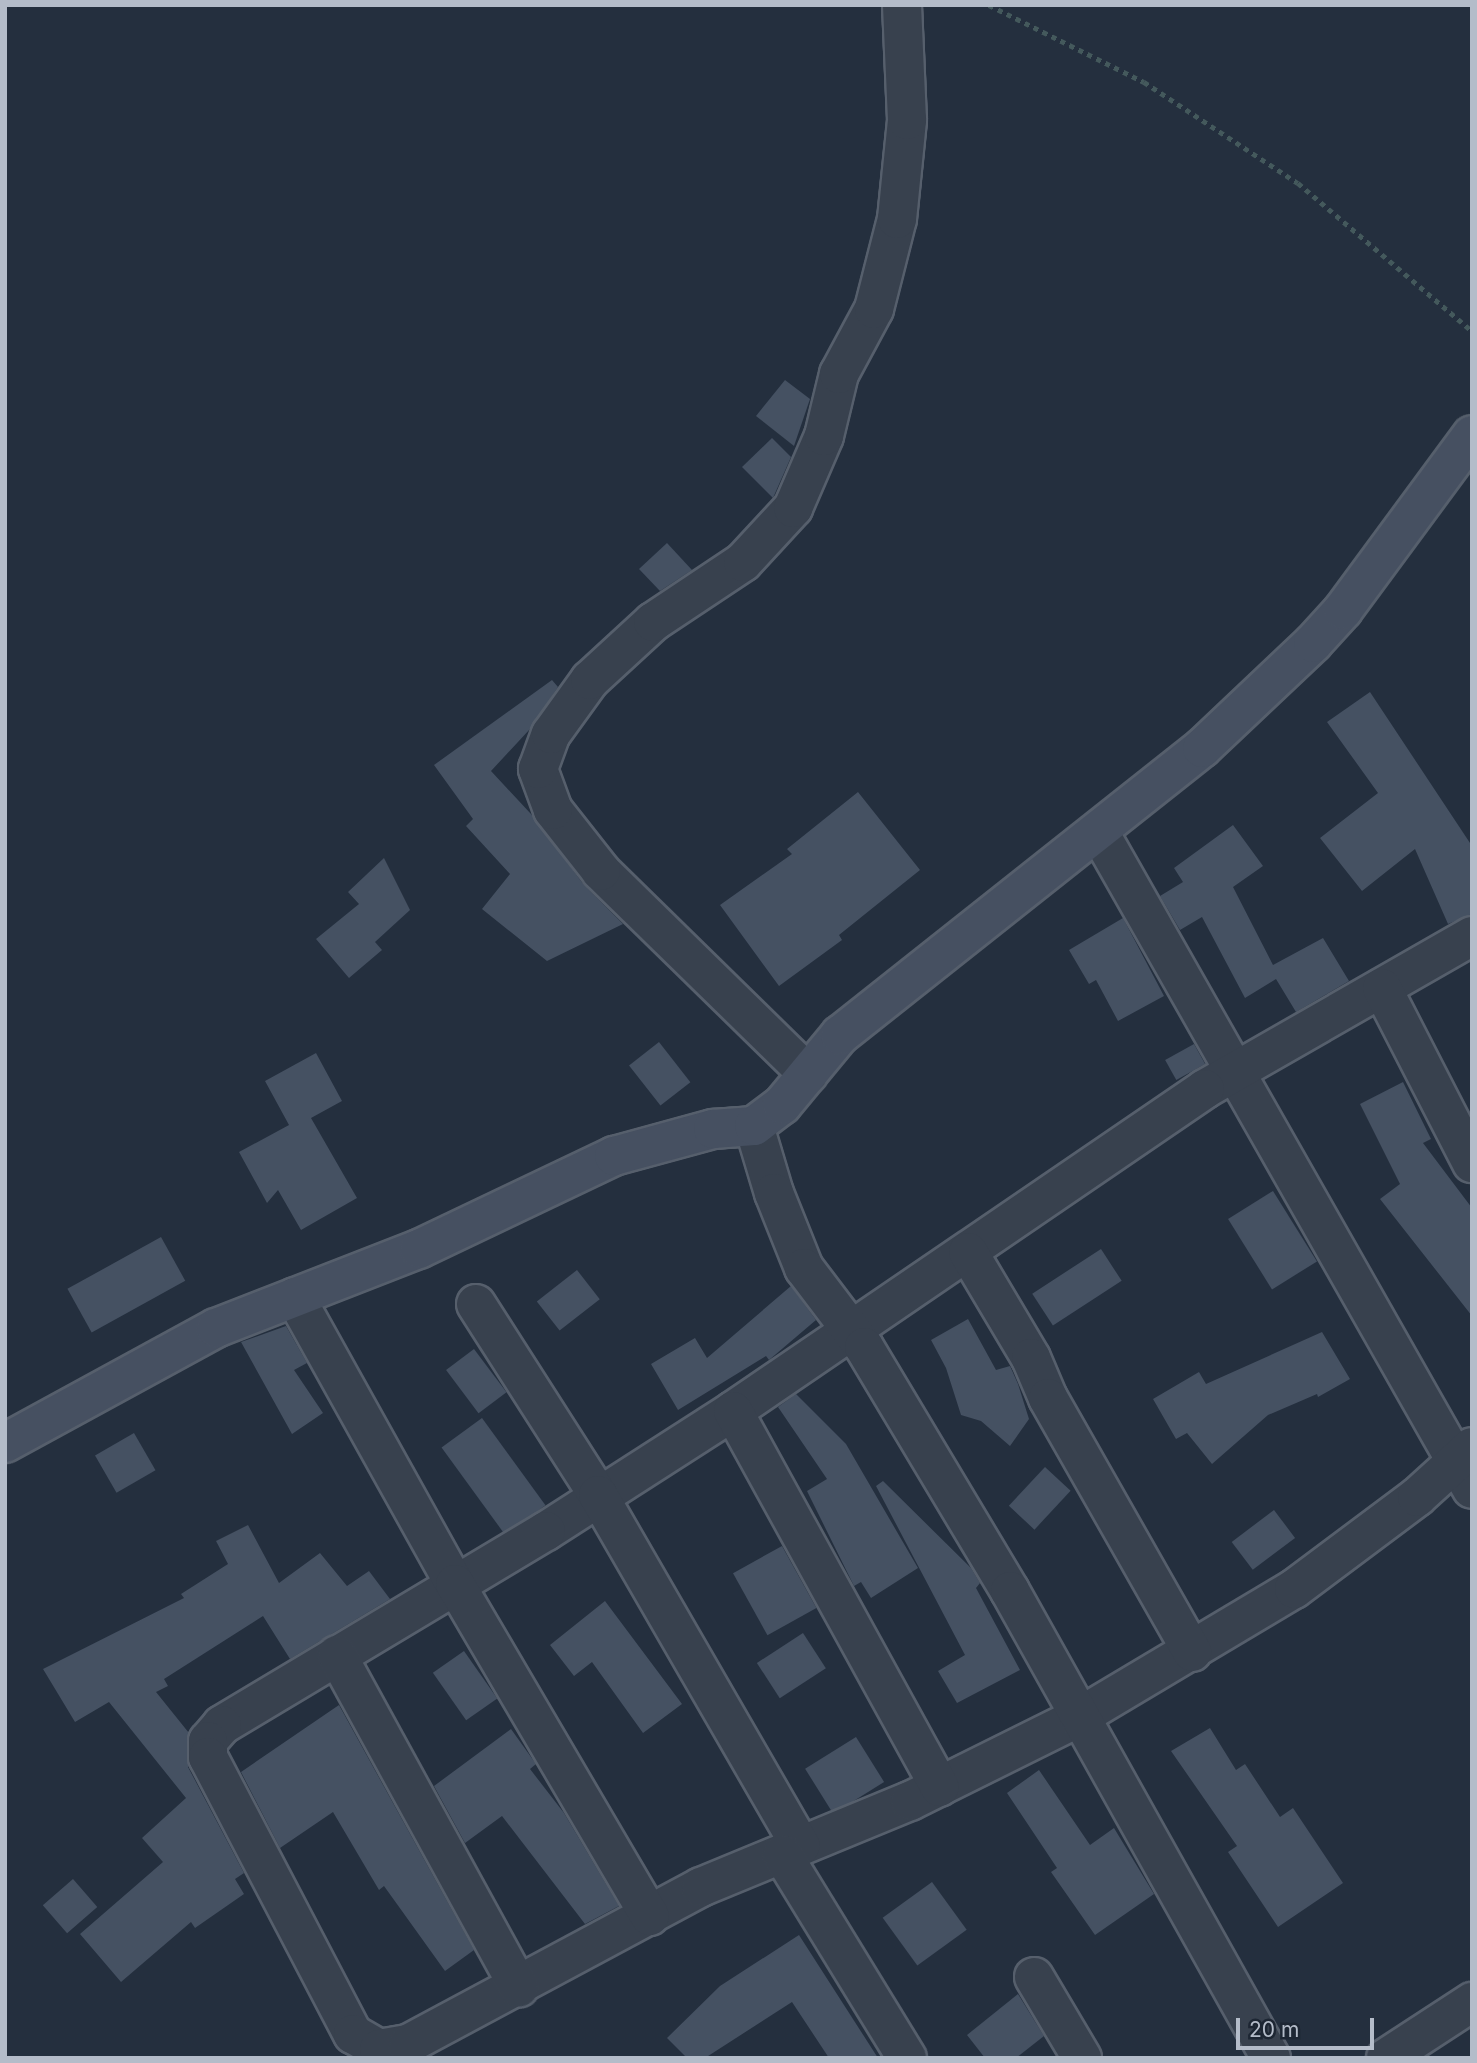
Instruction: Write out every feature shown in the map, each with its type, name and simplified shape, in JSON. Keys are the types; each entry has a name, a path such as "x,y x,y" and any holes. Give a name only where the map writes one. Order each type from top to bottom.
{"street":[{"path":"808,1074 601,871 553,810 538,769 551,734 590,680 653,621 743,562 793,508 824,436 839,374 874,309 897,219 906,120 902,5"},
{"path":"5,1443 216,1328 419,1249 614,1156 713,1129 754,1126 782,1105 840,1035 1100,834 1202,748 1313,643 1470,442"},
{"path":"1100,834 1235,1072 1467,1465 1417,1497 1294,1590 1079,1717 940,1787 701,1887 519,1987 408,2044 379,2049 353,2034 208,1757 208,1741 222,1725 733,1411 1235,1072 1472,936"},
{"path":"1382,988 1472,1163"},
{"path":"754,1126 774,1193 804,1268 851,1331 1010,1591 1271,2058"},
{"path":"968,1252 1031,1358 1048,1398 1192,1652"},
{"path":"295,1297 455,1584 650,1916"},
{"path":"476,1304 598,1495 907,2058"},
{"path":"733,1411 940,1787"},
{"path":"337,1655 519,1987"},
{"path":"1034,1977 1082,2058"},
{"path":"1386,2058 1472,2001"}],"path":[{"path":"989,5 1144,82 1298,183 1472,331"}],"building":[{"path":"785,380 810,399 794,446 756,416"},
{"path":"772,438 791,457 773,498 742,467"},
{"path":"667,543 692,570 660,591 639,569"},
{"path":"552,680 558,687 530,729 491,771 531,814 584,885 623,924 547,961 482,909 510,874 466,826 473,819 434,765"},
{"path":"1370,692 1472,846 1472,914 1448,924 1415,849 1362,891 1320,838 1378,793 1327,722"},
{"path":"858,792 920,870 839,935 842,940 779,986 720,905 792,854 787,849"},
{"path":"1233,825 1263,866 1233,887 1273,965 1323,938 1349,981 1296,1012 1276,979 1245,998 1202,917 1180,930 1160,896 1183,882 1174,868"},
{"path":"384,858 410,910 375,942 382,950 349,978 316,939 359,904 348,892"},
{"path":"1123,918 1164,996 1118,1021 1096,980 1089,984 1069,950"},
{"path":"659,1042 690,1082 660,1106 629,1065"},
{"path":"1194,1044 1205,1064 1176,1080 1165,1060"},
{"path":"316,1053 342,1101 311,1118 357,1198 301,1230 278,1190 267,1203 239,1152 289,1125 265,1081"},
{"path":"1403,1082 1431,1139 1423,1143 1472,1208 1472,1316 1380,1199 1400,1184 1360,1104"},
{"path":"1273,1191 1317,1261 1272,1289 1228,1219"},
{"path":"161,1237 185,1281 92,1333 67,1289"},
{"path":"1101,1249 1122,1281 1053,1326 1032,1294"},
{"path":"577,1270 600,1299 560,1331 537,1301"},
{"path":"791,1286 816,1320 769,1360 766,1356 678,1410 651,1364 695,1338 707,1358"},
{"path":"968,1319 996,1370 1010,1366 1018,1384 1029,1419 1010,1446 981,1421 961,1415 946,1368 931,1340"},
{"path":"286,1326 307,1363 294,1370 323,1413 292,1434 241,1342"},
{"path":"1322,1332 1350,1379 1318,1397 1317,1394 1268,1415 1212,1464 1187,1433 1176,1439 1153,1399 1199,1372 1206,1384"},
{"path":"474,1349 506,1392 479,1413 446,1370"},
{"path":"796,1394 846,1444 918,1568 871,1598 861,1582 854,1586 807,1491 827,1479 778,1407"},
{"path":"482,1418 545,1505 505,1535 442,1447"},
{"path":"134,1433 156,1470 117,1493 95,1456"},
{"path":"1045,1467 1071,1491 1034,1530 1009,1506"},
{"path":"883,1481 971,1568 980,1583 976,1588 1020,1670 957,1703 938,1671 965,1655 876,1486"},
{"path":"1274,1510 1295,1538 1253,1570 1232,1542"},
{"path":"248,1525 279,1583 320,1553 347,1586 369,1571 390,1599 290,1659 263,1616 164,1679 168,1686 156,1692 189,1733 188,1767 244,1873 235,1879 244,1894 195,1928 191,1922 121,1982 80,1934 163,1862 142,1838 186,1798 109,1702 75,1722 43,1669 184,1598 181,1594 228,1564 216,1541"},
{"path":"782,1546 816,1608 767,1635 733,1573"},
{"path":"605,1601 682,1704 643,1733 592,1662 574,1676 550,1645"},
{"path":"803,1633 826,1668 780,1698 757,1663"},
{"path":"464,1651 497,1699 466,1720 433,1673"},
{"path":"339,1705 474,1950 445,1971 384,1886 379,1890 333,1812 280,1848 241,1772"},
{"path":"1210,1728 1236,1770 1245,1764 1280,1817 1293,1808 1343,1883 1278,1927 1228,1852 1237,1846 1171,1751"},
{"path":"511,1729 536,1764 530,1769 564,1813 619,1906 585,1924 502,1816 465,1843 434,1786"},
{"path":"856,1737 884,1782 833,1814 805,1769"},
{"path":"1039,1770 1090,1845 1114,1828 1154,1894 1095,1935 1051,1872 1057,1868 1007,1793"},
{"path":"73,1879 97,1907 67,1933 43,1905"},
{"path":"932,1882 967,1930 917,1966 883,1918"},
{"path":"799,1935 878,2058 829,2058 792,2002 705,2058 687,2058 667,2038 720,1986"},
{"path":"1018,1994 1044,2036 1016,2058 985,2058 967,2035"}]}
